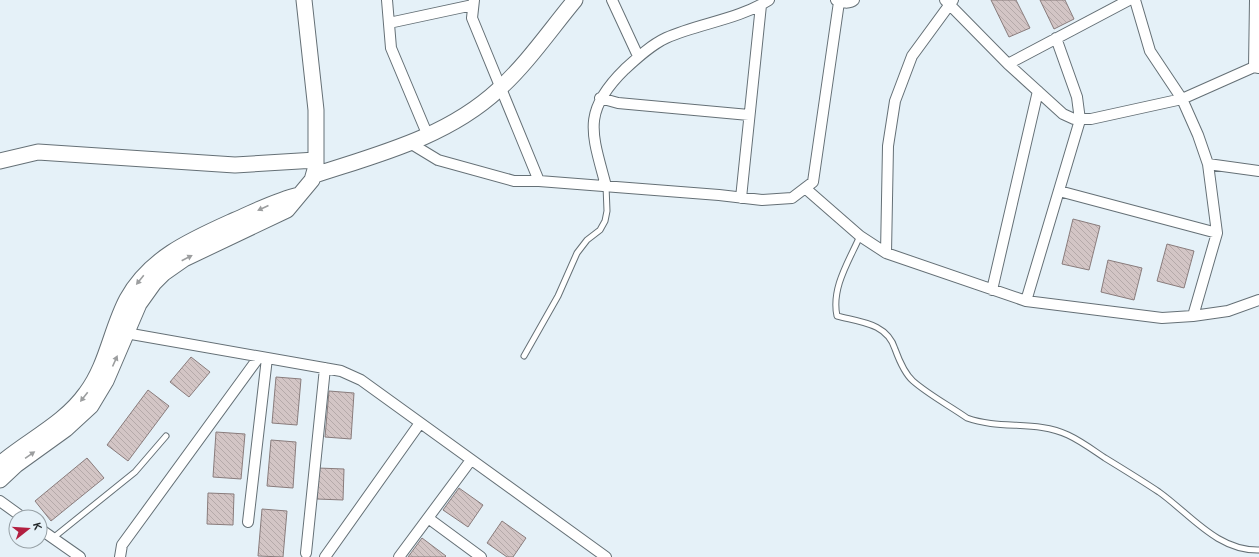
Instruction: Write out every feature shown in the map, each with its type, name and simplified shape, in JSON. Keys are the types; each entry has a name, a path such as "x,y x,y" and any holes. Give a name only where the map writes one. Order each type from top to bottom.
{"street":[{"path":"0,480 16,465 66,429 91,406 106,381 121,332 127,300 148,272 167,255 190,240 282,199 299,195 308,186 315,168 316,110 304,0"},
{"path":"387,0 391,48 428,136"},
{"path":"0,161 38,152 235,165 315,168 410,144 466,115 500,89 537,48 575,0"},
{"path":"612,0 638,56"},
{"path":"410,144 438,160 514,181 539,181 606,186 762,200 792,198 813,182 838,1 852,2 854,0"},
{"path":"1008,64 1129,0"},
{"path":"1135,0 1150,51 1182,99 1198,135 1208,164 1217,233 1194,316"},
{"path":"886,253 888,146 895,101 912,56 949,1 1008,64 1062,114 1080,120 1091,119 1182,99 1256,67 1255,0"},
{"path":"389,23 474,2 472,18 539,181"},
{"path":"606,186 594,137 595,112 600,98 609,85 638,56 666,38 752,11 765,2"},
{"path":"741,198 765,2"},
{"path":"1026,301 1080,120 1077,97 1056,38"},
{"path":"992,290 1038,91"},
{"path":"600,98 618,103 750,115"},
{"path":"1208,164 1259,171"},
{"path":"805,188 860,236 886,253 1026,301 1162,318 1194,316 1228,311 1259,300"},
{"path":"1059,192 1217,233"},
{"path":"121,332 341,371 361,380 606,557"},
{"path":"0,464 62,419 80,402 97,377 121,332"},
{"path":"248,522 263,358"},
{"path":"120,557 122,545 263,358"},
{"path":"306,553 325,368"},
{"path":"325,557 420,423"},
{"path":"399,557 471,460"},
{"path":"0,501 11,509"},
{"path":"428,518 481,557"},
{"path":"48,535 80,557"}],"lane":[{"path":"524,356 558,296 577,253 587,240 600,230 605,221 607,211 606,186"},
{"path":"860,236 838,286 835,299 837,316 873,325 884,331 892,341 901,364 913,381 967,418 996,425 1041,427 1069,435 1159,492 1219,540 1236,548 1259,550"},
{"path":"53,538 135,472 166,436"}],"building":[{"path":"991,0 1016,0 1030,28 1009,37"},
{"path":"1040,0 1065,0 1074,19 1054,29"},
{"path":"1073,219 1100,226 1089,270 1062,264"},
{"path":"1167,244 1194,251 1184,288 1157,281"},
{"path":"1108,260 1142,268 1134,300 1101,292"},
{"path":"191,357 210,372 189,397 170,382"},
{"path":"276,377 301,379 297,425 272,423"},
{"path":"148,390 169,406 128,461 107,445"},
{"path":"329,391 354,393 351,439 325,437"},
{"path":"216,432 245,434 241,479 213,477"},
{"path":"271,440 296,442 293,488 267,486"},
{"path":"87,458 104,478 51,521 48,517 48,509 41,509 35,501"},
{"path":"318,468 344,469 343,500 317,499"},
{"path":"459,488 483,505 468,527 443,510"},
{"path":"208,493 234,494 233,525 207,524"},
{"path":"262,509 287,511 283,557 258,556"},
{"path":"502,521 526,538 513,557 507,557 487,543"},
{"path":"422,538 446,556 408,557"}]}
